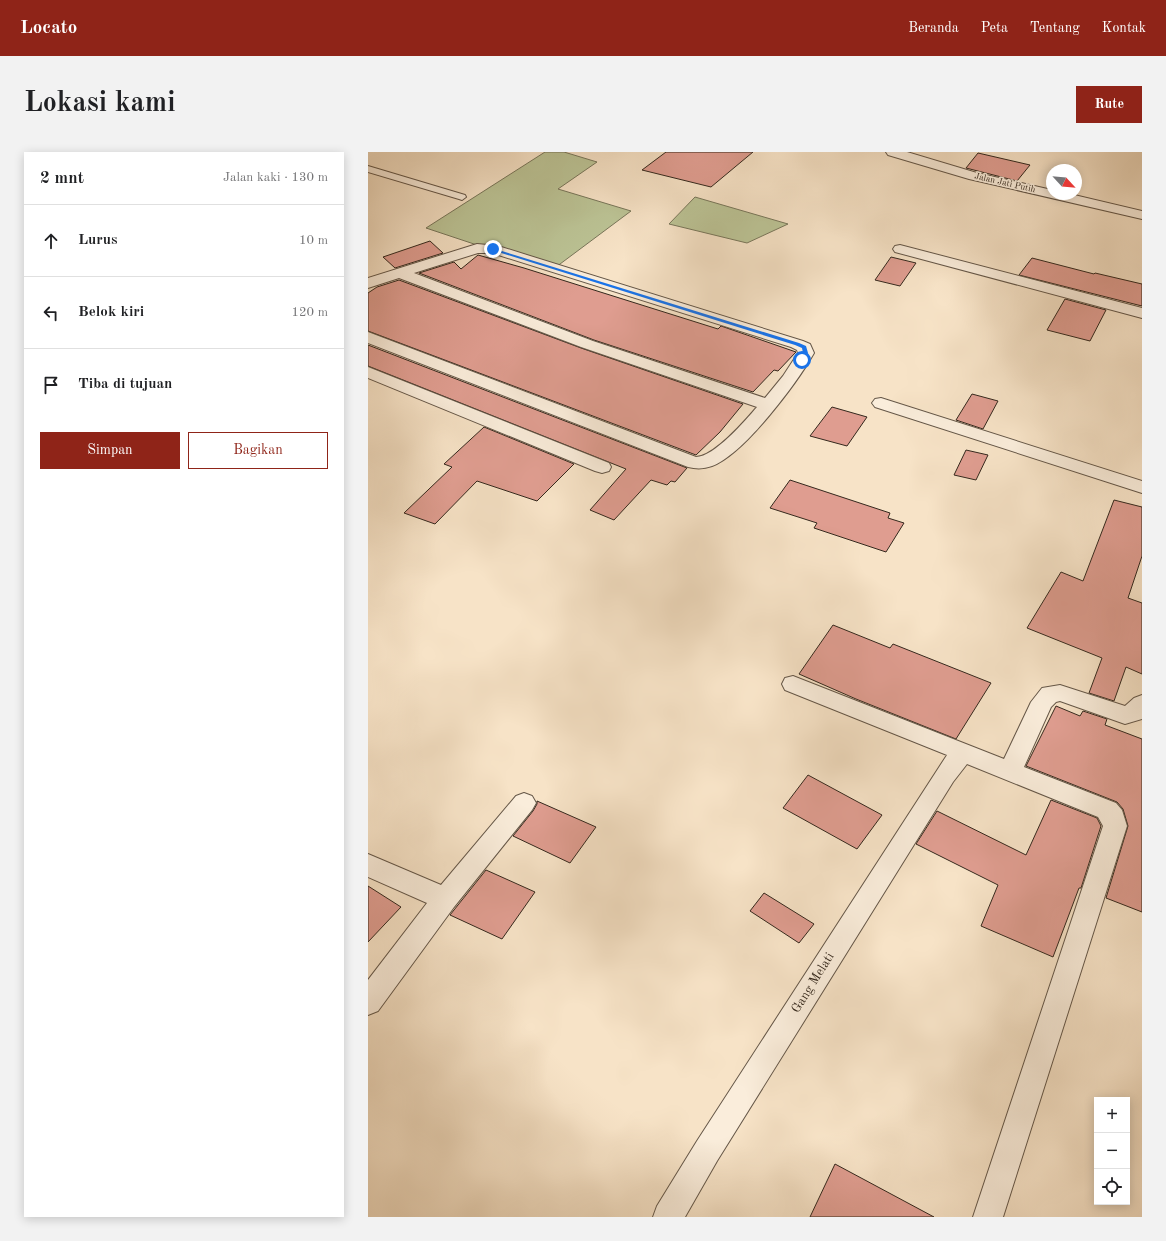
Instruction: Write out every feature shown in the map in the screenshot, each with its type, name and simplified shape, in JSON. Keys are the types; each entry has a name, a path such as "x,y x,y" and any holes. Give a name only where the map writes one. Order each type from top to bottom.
{"street":[{"name":"Jalan Jati Putih","path":"896,152 974,176 1142,215"},
{"path":"368,283 477,248 489,248 790,341 804,348 806,353 768,405 730,446 704,462 694,463 368,336"},
{"path":"900,249 1142,313"},
{"path":"399,273 587,344 768,405"},
{"path":"368,372 602,467"},
{"path":"881,403 1142,487"},
{"path":"793,684 1107,810 1113,817 1115,826 988,1217"},
{"path":"1010,771 1042,702 1050,694 1060,693 1125,715 1134,713 1142,704"},
{"name":"Gang Melati","path":"668,1217 711,1144 945,775 963,751"},
{"path":"368,1002 445,899 524,803"},
{"path":"368,865 445,899"}],"lane":[{"path":"368,169 462,196"}],"green space":[{"path":"545,152 564,152 597,162 558,189 631,211 552,270 426,228"},
{"path":"695,197 788,224 747,243 669,224"}],"building":[{"path":"666,152 753,152 711,187 642,170"},
{"path":"978,153 1030,165 1017,181 966,168"},
{"path":"430,241 443,253 395,268 383,257"},
{"path":"478,255 718,329 721,326 796,352 778,371 774,370 753,392 594,340 419,273 454,262 461,269"},
{"path":"891,257 916,263 900,286 875,280"},
{"path":"1032,258 1094,274 1142,284 1142,306 1019,275"},
{"path":"399,280 581,348 743,404 720,432 696,455 368,331 368,293 377,287"},
{"path":"1065,299 1106,310 1090,341 1047,330"},
{"path":"368,345 687,468 675,482 671,481 667,485 651,480 614,520 590,510 626,469 368,366"},
{"path":"972,394 998,401 983,429 956,420"},
{"path":"832,407 867,417 847,446 810,436"},
{"path":"484,427 574,464 537,501 477,481 435,524 404,513 452,467 444,464"},
{"path":"966,450 988,455 976,480 954,475"},
{"path":"790,480 890,513 888,518 904,523 886,552 814,528 817,523 770,508"},
{"path":"1114,500 1142,507 1142,556 1128,598 1142,603 1142,674 1126,667 1114,701 1089,693 1102,658 1027,628 1061,572 1083,581"},
{"path":"833,625 890,648 893,644 991,683 956,739 856,699 799,674"},
{"path":"1056,706 1080,716 1083,711 1107,719 1105,725 1142,739 1142,912 1106,898 1128,826 1123,809 1117,802 1026,766"},
{"path":"808,775 882,815 857,849 783,808"},
{"path":"1051,800 1097,818 1101,826 1081,888 1079,888 1053,957 981,926 998,885 916,844 937,811 1026,855"},
{"path":"537,801 596,827 570,863 513,836 533,811"},
{"path":"486,870 535,892 502,939 450,915"},
{"path":"368,886 401,907 368,942"},
{"path":"764,893 814,924 799,943 750,911"},
{"path":"835,1164 934,1217 810,1217"}],"route":[{"path":"493,249 797,344 804,348 806,353 802,360"}]}
